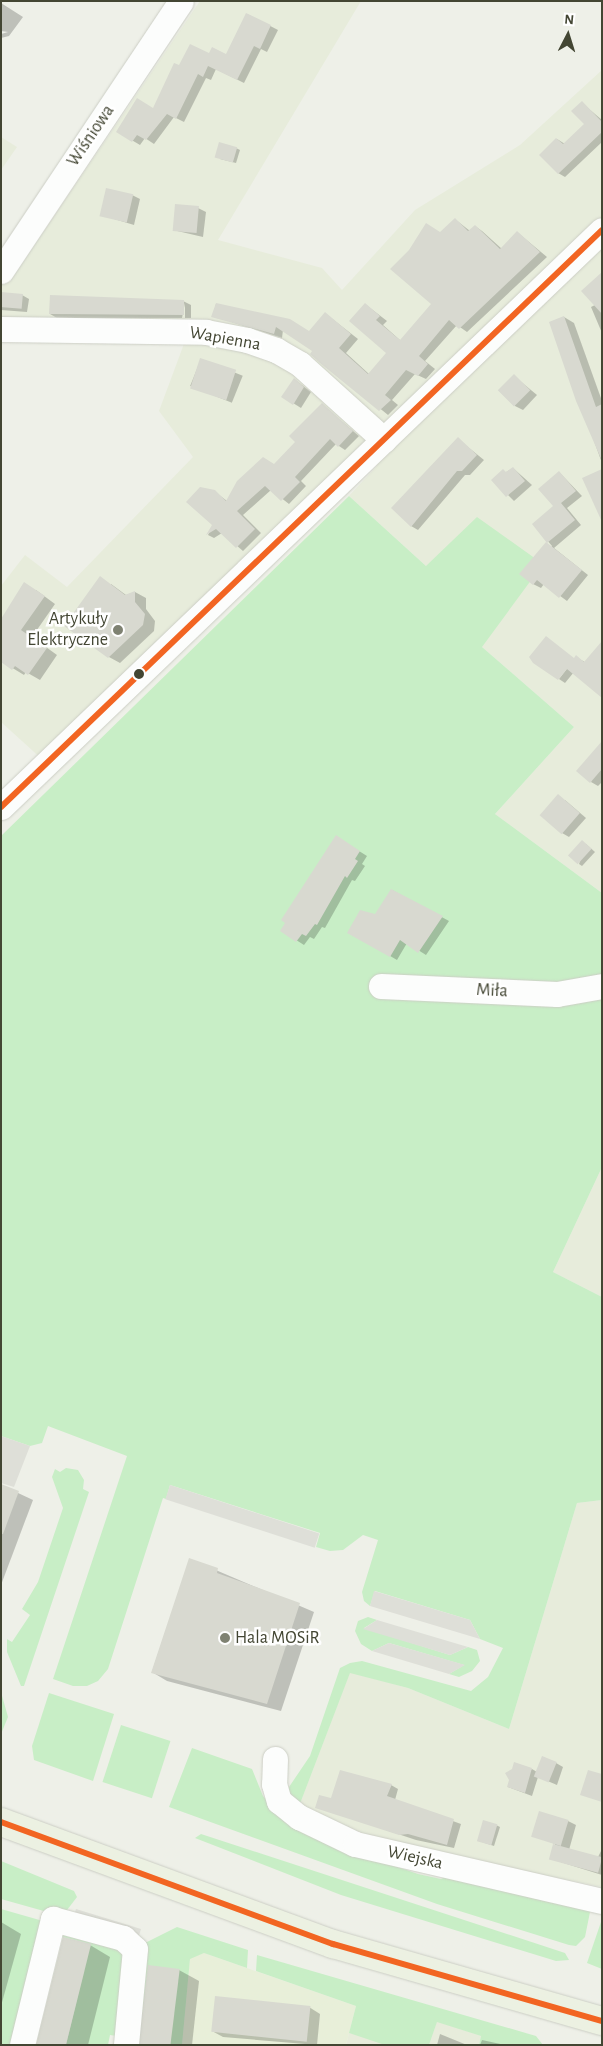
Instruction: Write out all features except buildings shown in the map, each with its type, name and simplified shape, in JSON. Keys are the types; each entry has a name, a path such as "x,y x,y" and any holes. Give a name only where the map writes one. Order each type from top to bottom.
{"main road":[{"path":"1,1822 334,1944 602,2021"}],"street":[{"name":"Wiśniowa","path":"1,271 181,1"},
{"path":"1,807 602,230"},
{"name":"Wapienna","path":"1,329 206,332 247,340 276,350 300,364 384,440"},
{"name":"Miła","path":"381,986 557,994 602,986"},
{"name":"Wiejska","path":"275,1759 274,1784 279,1801 299,1817 356,1844 602,1901"},
{"path":"22,2045 53,1919 122,1938 135,1949 126,2045"}],"shaded area":[{"path":"200,1 361,1 218,240 322,268 342,290 415,210 520,145 602,70 602,893 495,814 574,727 482,647 426,566 349,496 377,466 365,451 44,761 1,722 1,586 25,555 67,587 193,457 159,411 191,325 1,324 1,267 17,271"},
{"path":"1,137 17,147 1,170"},
{"path":"602,1167 602,1297 553,1272"},
{"path":"1,1436 30,1446 14,1487 1,1483"},
{"path":"170,1485 319,1534 315,1548 165,1499"},
{"path":"602,1500 602,1887 360,1837 298,1809 350,1672 408,1688 509,1729 577,1503"},
{"path":"374,1591 470,1620 480,1639 370,1606"},
{"path":"377,1620 468,1647 450,1655 363,1629"},
{"path":"389,1643 465,1665 449,1674 372,1651"},
{"path":"76,1909 141,1929 138,1940 72,1920"},
{"path":"204,1953 356,2006 346,2045 182,2045 190,1958"},
{"path":"437,2021 481,2036 479,2045 429,2045"},
{"path":"349,2033 386,2044 346,2045"}],"green space":[{"path":"349,496 426,566 477,517 543,564 482,647 574,727 495,814 602,893 602,1167 553,1272 602,1297 602,1500 577,1503 509,1729 408,1688 350,1673 298,1809 288,1796 289,1787 310,1756 340,1668 350,1663 362,1661 471,1691 488,1677 503,1648 480,1639 470,1620 375,1591 370,1606 364,1601 362,1592 378,1540 363,1535 343,1550 330,1551 316,1547 320,1533 170,1485 166,1499 163,1498 108,1669 98,1681 87,1686 73,1686 53,1679 127,1456 48,1426 42,1443 30,1446 1,1436 1,836"},
{"path":"66,1468 78,1470 84,1480 83,1489 89,1492 24,1686 21,1686 7,1652 7,1639 12,1642 30,1615 22,1609 38,1582 63,1508 52,1477 55,1469 60,1472"},
{"path":"368,1617 377,1620 364,1628 450,1655 468,1647 477,1650 480,1661 472,1671 459,1677 449,1674 464,1665 389,1643 372,1651 361,1644 355,1631 358,1621"},
{"path":"1,1692 8,1717 1,1734"},
{"path":"49,1693 114,1714 93,1781 34,1760 32,1746"},
{"path":"121,1725 170,1741 152,1798 102,1782"},
{"path":"192,1748 252,1769 263,1796 274,1809 369,1857 418,1874 441,1879 452,1874 591,1907 585,1937 576,1946 569,1945 437,1904 169,1807"},
{"path":"201,1834 565,1953 569,1960 556,1961 341,1895 195,1838"},
{"path":"1,1861 74,1891 77,1897 64,1914 58,1915 1,1899"},
{"path":"1,1909 43,1921 17,2045 1,2045"},
{"path":"602,1919 602,1969 587,1963"},
{"path":"177,1927 248,1950 247,1968 204,1953 190,1959 182,2045 134,2045 143,1944"},
{"path":"57,1931 123,1947 117,2036 110,2035 108,2045 66,2045 90,1944 62,1937 56,1960 51,1959"},
{"path":"257,1955 536,2036 543,2045 479,2045 481,2036 437,2022 429,2045 385,2045 349,2033 356,2006 256,1971"}],"transit line":[{"path":"1,807 602,230"},
{"path":"1,1822 333,1944 602,2021"}],"place":[{"name":"Artykuły Elektryczne","path":"118,630"},
{"name":"Hala MOSiR","path":"225,1638"}]}
